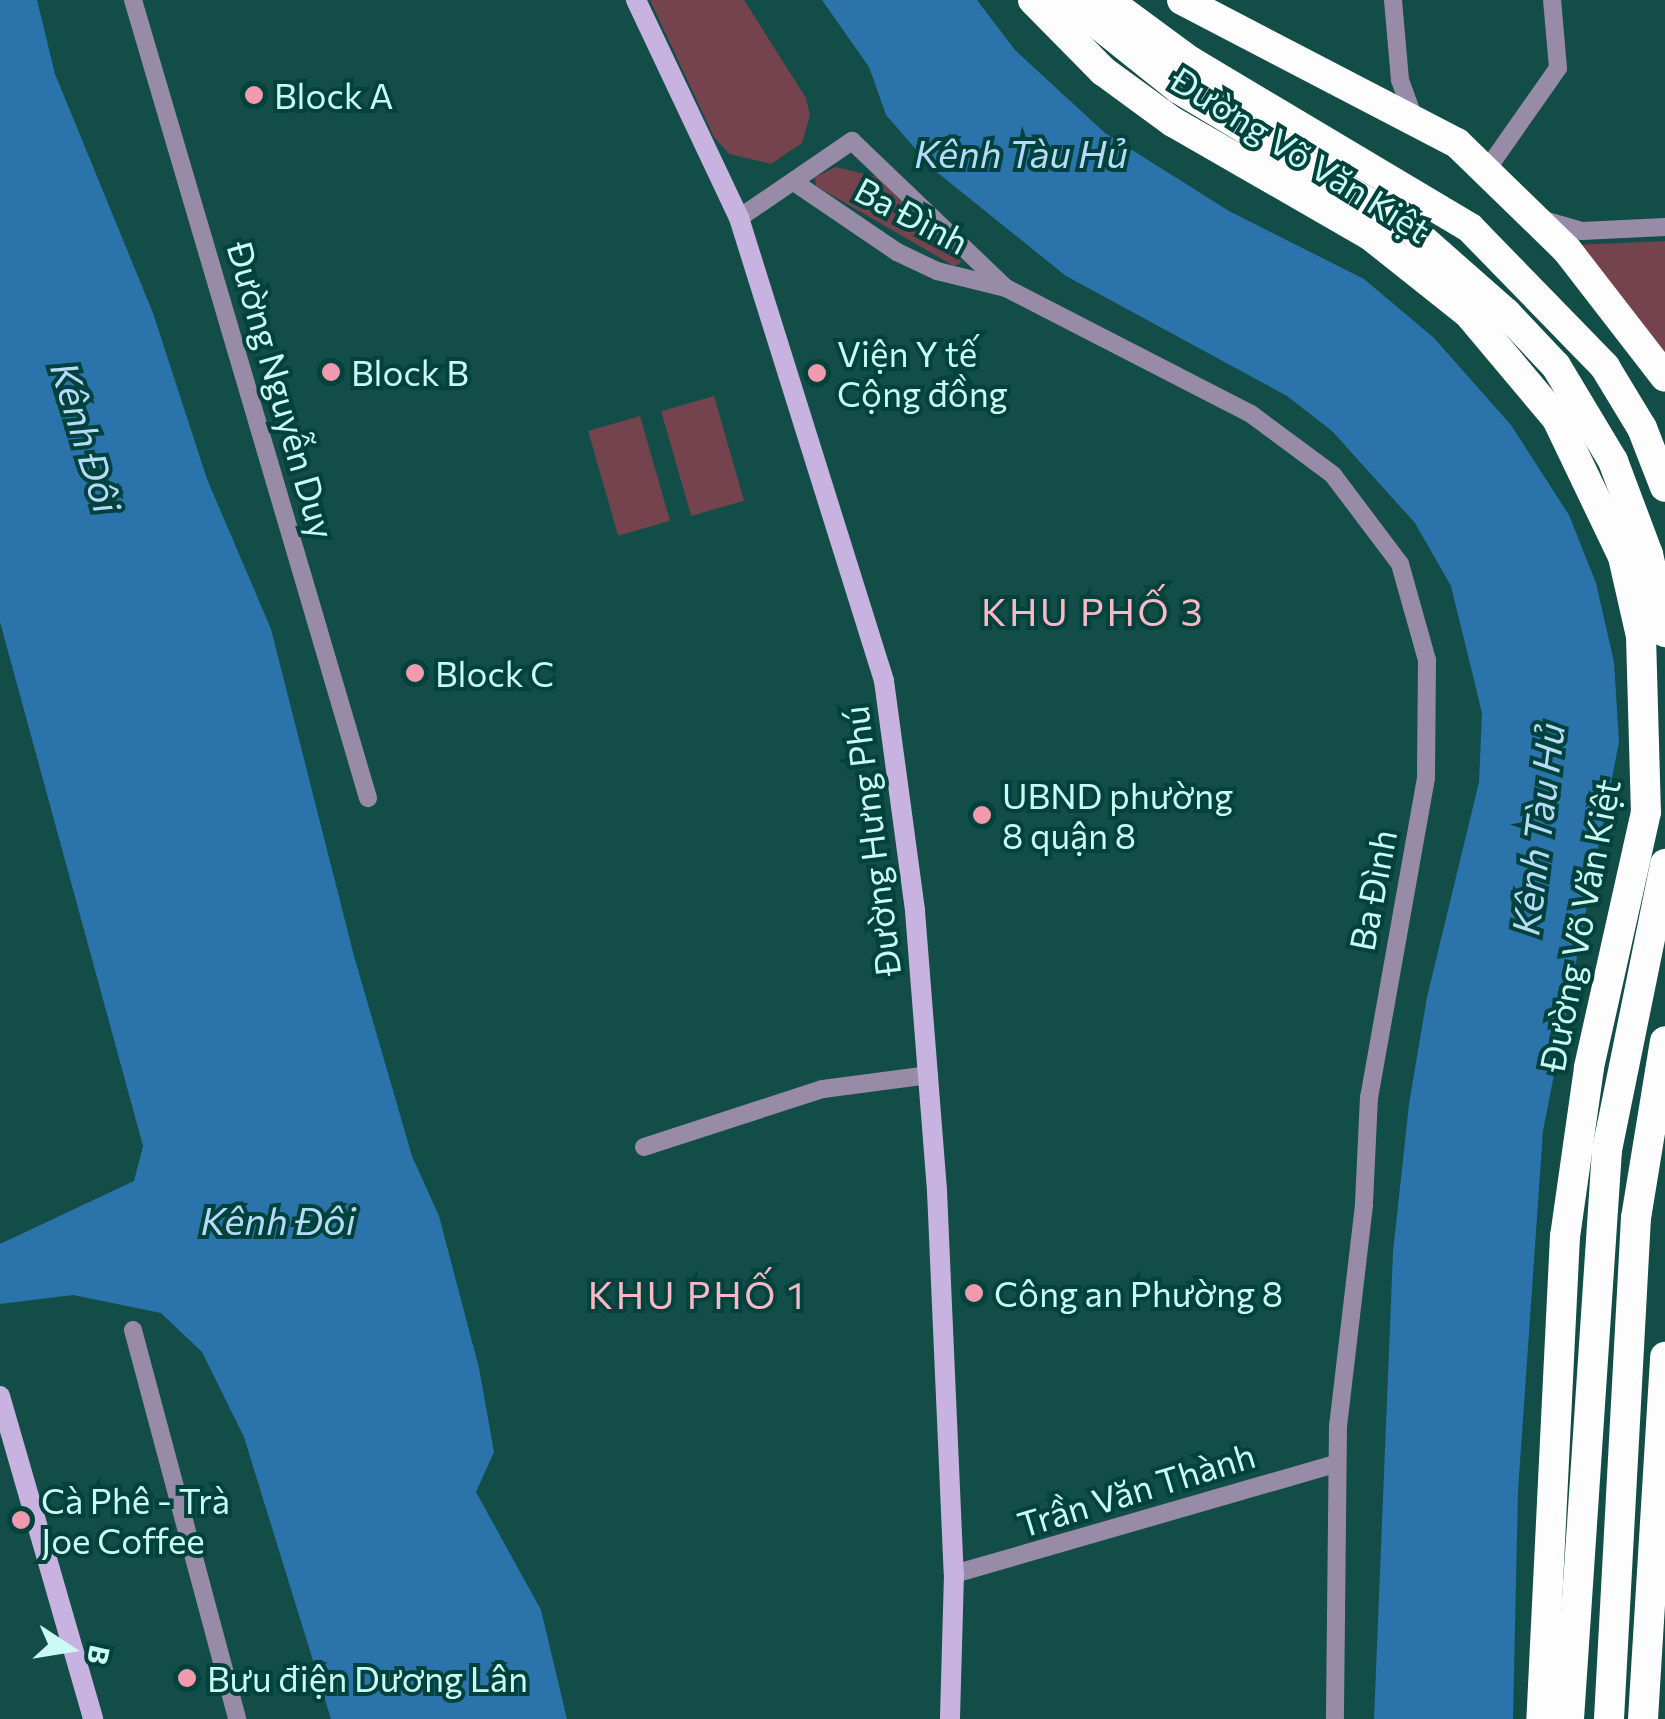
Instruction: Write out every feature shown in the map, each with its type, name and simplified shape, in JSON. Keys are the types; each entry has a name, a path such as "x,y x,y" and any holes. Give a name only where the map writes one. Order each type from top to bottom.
{"highway":[{"name":"Đường Võ Văn Kiệt","path":"1033,0 1103,71 1159,112 1371,236 1469,314 1533,384 1580,458 1623,557 1658,615"},
{"name":"Đường Võ Văn Kiệt","path":"1068,0 1179,89 1405,224 1506,313 1556,366 1613,461 1658,615 1648,718 1646,812 1589,1068 1564,1236 1541,1719"},
{"name":"Đường Võ Văn Kiệt","path":"1108,0 1190,61 1470,228 1605,367 1642,428 1665,487"},
{"name":"Đường Võ Văn Kiệt","path":"1182,0 1388,88 1413,116 1488,168 1536,216 1622,315 1665,378"},
{"name":"Đường Võ Văn Kiệt","path":"1569,1719 1607,1150 1665,864"},
{"path":"1608,1719 1636,1218 1665,1041"},
{"path":"1643,1719 1665,1356"}],"main road":[{"name":"Đường Hưng Phú","path":"636,0 738,218 884,681 928,1074 954,1574 950,1719"},
{"path":"0,1396 93,1719"}],"street":[{"name":"Đường Nguyễn Duy","path":"133,0 368,798"},
{"path":"1388,88 1393,0"},
{"path":"1488,168 1558,68 1552,0"},
{"name":"Ba Đình","path":"1006,288 974,284 897,252 794,182 852,142 1006,288 1251,414 1332,476 1400,564 1429,676 1426,778 1369,1098 1364,1205 1336,1464 1335,1719"},
{"path":"738,218 794,182"},
{"path":"1536,216 1582,231 1665,227"},
{"path":"644,1147 822,1089 928,1074"},
{"path":"133,1330 237,1719"},
{"name":"Trần Văn Thành","path":"954,1574 1336,1464"}],"shaded area":[{"path":"650,0 744,0 806,98 810,115 802,143 771,164 729,154 714,137"},
{"path":"836,167 877,177 962,262 954,266 816,186 815,177"},
{"path":"1665,241 1665,361 1574,245"},
{"path":"714,396 744,501 691,516 661,411"},
{"path":"640,416 670,521 618,536 588,431"}],"water":[{"name":"Kênh Đôi","path":"0,0 37,0 55,74 153,313 207,479 271,629 354,956 412,1156 439,1216 479,1368 494,1452 476,1492 541,1610 567,1719 331,1719 244,1437 202,1352 161,1313 73,1295 0,1304 0,1244 134,1181 143,1146 0,622"},
{"name":"Kênh Tàu Hủ","path":"822,0 977,0 1015,50 1105,133 1229,211 1364,279 1434,338 1511,425 1569,515 1596,583 1614,662 1619,742 1543,1131 1518,1491 1513,1719 1374,1719 1393,1252 1409,1104 1427,997 1479,782 1482,713 1451,586 1415,523 1332,431 1287,396 1066,276 933,169 886,115 869,67"}],"place":[{"name":"Block A","path":"254,95"},
{"name":"Block B","path":"331,372"},
{"name":"Viện Y tế Cộng đồng","path":"817,373"},
{"name":"Block C","path":"415,673"},
{"name":"UBND phường 8 quận 8","path":"982,815"},
{"name":"Công an Phường 8","path":"974,1293"},
{"name":"Cà Phê - Trà Joe Coffee","path":"21,1520"},
{"name":"Bưu điện Dương Lân","path":"187,1678"}],"district":[{"name":"KHU PHỐ 3","path":"1093,611"},
{"name":"KHU PHỐ 1","path":"697,1294"}]}
